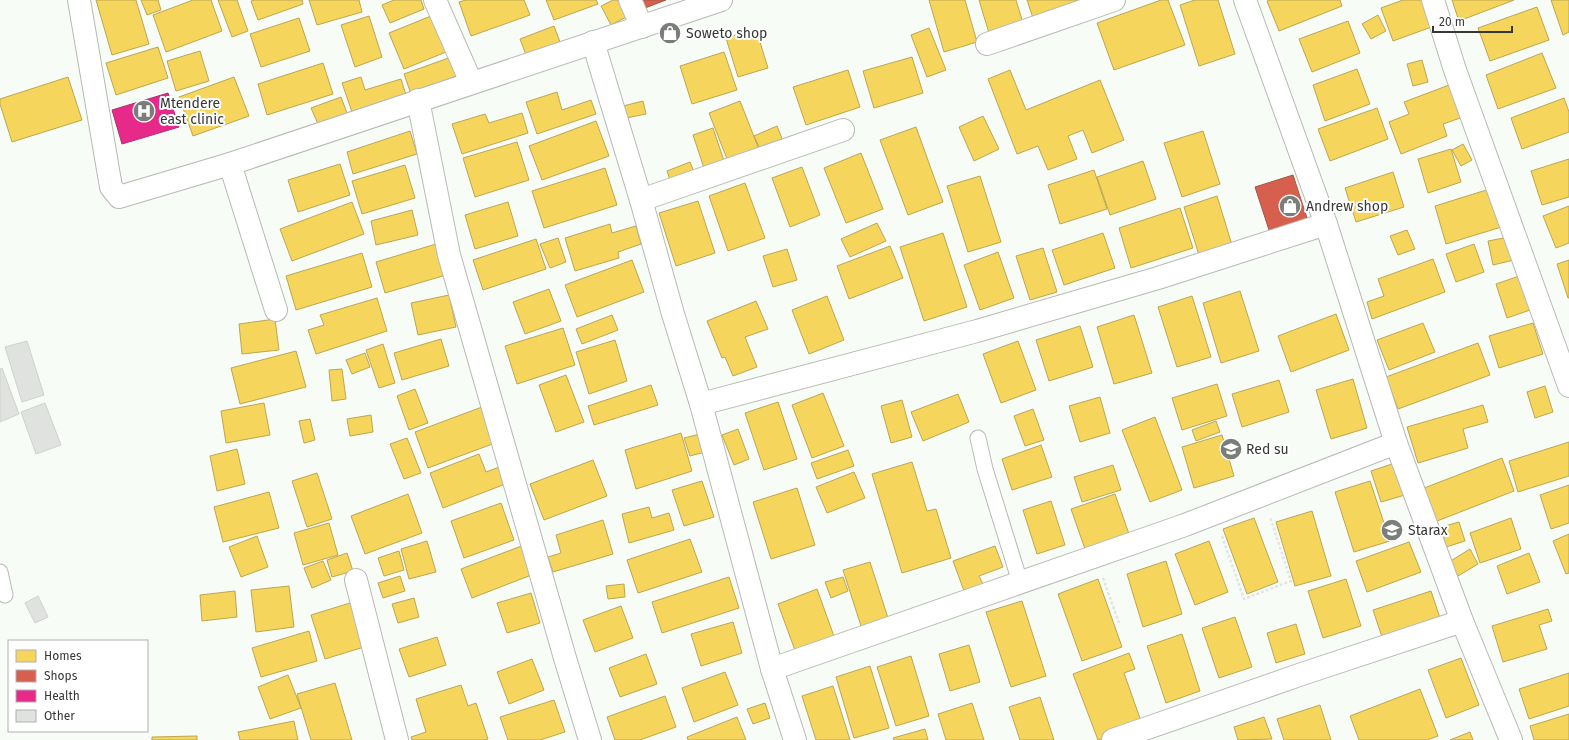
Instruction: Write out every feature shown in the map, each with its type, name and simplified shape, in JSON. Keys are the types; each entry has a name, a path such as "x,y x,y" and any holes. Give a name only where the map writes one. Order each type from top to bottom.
{"street":[{"path":"79,0 111,187 119,197 230,164 471,82 721,0"},
{"path":"435,0 471,82"},
{"path":"630,0 642,27"},
{"path":"987,44 1114,0"},
{"path":"1245,0 1326,224 1396,444 1462,621 1511,740"},
{"path":"1433,0 1454,70 1569,386"},
{"path":"593,42 701,404 772,669 795,740"},
{"path":"418,100 449,255 590,740"},
{"path":"641,200 842,130"},
{"path":"230,164 276,310"},
{"path":"701,404 977,331 1158,278 1326,224"},
{"path":"772,669 1185,525 1396,444"},
{"path":"356,580 397,740"},
{"path":"1113,740 1302,674 1462,621"}],"lane":[{"path":"978,438 985,469 1020,582"},
{"path":"0,572 5,596"}],"path":[{"path":"1213,513 1244,599 1291,581 1263,494"},
{"path":"1096,556 1119,623"}],"building: Homes":[{"path":"96,0 136,0 149,44 112,55"},
{"path":"141,0 158,0 161,10 147,15"},
{"path":"193,0 211,0 222,31 166,52 153,15"},
{"path":"218,0 237,0 248,31 232,37"},
{"path":"302,0 303,4 258,20 251,1"},
{"path":"309,0 359,0 362,12 317,25"},
{"path":"394,0 421,0 424,9 390,23 382,5"},
{"path":"466,0 524,0 530,15 471,36 459,2"},
{"path":"546,0 596,0 598,4 554,20"},
{"path":"613,0 622,0 630,15 611,25 601,6"},
{"path":"929,0 965,0 977,42 944,52"},
{"path":"979,0 1016,0 1023,23 989,33"},
{"path":"1027,0 1092,0 1033,18"},
{"path":"1161,0 1168,0 1185,45 1114,70 1097,23"},
{"path":"1195,0 1218,0 1235,54 1199,66 1180,5"},
{"path":"1340,0 1342,6 1279,31 1267,1"},
{"path":"1403,0 1428,0 1437,25 1393,41 1381,8"},
{"path":"1452,0 1514,0 1459,21"},
{"path":"1551,0 1569,0 1569,32 1563,35"},
{"path":"1537,7 1549,40 1490,61 1478,28"},
{"path":"1378,15 1386,31 1371,39 1362,24"},
{"path":"369,16 382,57 355,67 341,25"},
{"path":"431,16 446,52 404,69 389,33"},
{"path":"299,18 310,51 261,67 250,34"},
{"path":"1348,21 1360,53 1312,72 1299,39"},
{"path":"554,26 560,42 526,55 520,39"},
{"path":"929,28 946,70 927,77 911,35"},
{"path":"756,29 768,68 738,77 726,38"},
{"path":"158,47 168,78 116,95 106,63"},
{"path":"200,51 209,81 176,91 167,61"},
{"path":"724,52 737,90 692,104 680,66"},
{"path":"1542,53 1556,88 1498,109 1486,75"},
{"path":"454,56 461,74 411,94 404,74"},
{"path":"912,57 923,93 874,108 863,71"},
{"path":"1422,60 1428,82 1413,86 1407,64"},
{"path":"323,63 333,94 267,115 258,84"},
{"path":"1357,69 1370,104 1325,121 1313,85"},
{"path":"848,70 860,107 806,125 793,87"},
{"path":"1010,70 1026,110 1100,80 1124,140 1092,153 1083,130 1068,136 1077,159 1048,170 1038,146 1017,154 988,79"},
{"path":"68,77 82,120 12,142 0,104 0,99"},
{"path":"234,77 249,116 193,136 179,97"},
{"path":"361,77 365,90 401,79 406,95 352,112 342,83"},
{"path":"1457,82 1469,115 1443,124 1447,136 1401,154 1389,122 1409,114 1404,102"},
{"path":"557,92 562,110 591,100 596,114 537,134 526,102"},
{"path":"341,97 347,113 318,124 311,108"},
{"path":"1564,98 1569,112 1569,132 1522,149 1511,118"},
{"path":"643,101 646,114 626,118 623,106"},
{"path":"740,101 760,152 729,164 709,113"},
{"path":"1377,108 1388,139 1330,161 1318,129"},
{"path":"522,113 528,133 462,154 452,124 485,114 489,123"},
{"path":"983,116 999,149 974,161 959,127"},
{"path":"596,121 609,156 542,180 529,146"},
{"path":"777,126 783,141 761,151 754,136"},
{"path":"916,127 943,202 908,215 880,140"},
{"path":"713,128 724,161 704,168 693,135"},
{"path":"410,131 417,154 353,174 347,152"},
{"path":"1203,131 1220,184 1182,197 1164,143"},
{"path":"517,142 529,180 475,197 463,158"},
{"path":"1463,144 1472,160 1461,166 1452,150"},
{"path":"1451,149 1461,182 1428,193 1418,159"},
{"path":"861,153 883,209 846,223 824,168"},
{"path":"1569,159 1569,197 1542,205 1531,171"},
{"path":"1143,161 1156,199 1110,215 1097,177"},
{"path":"690,162 696,177 672,186 667,171"},
{"path":"340,164 350,195 298,212 288,180"},
{"path":"405,165 415,198 362,214 352,181"},
{"path":"802,167 820,215 790,227 772,178"},
{"path":"605,168 617,205 544,228 532,191"},
{"path":"1094,170 1107,209 1060,224 1048,185"},
{"path":"1393,172 1404,207 1356,222 1345,188"},
{"path":"980,176 1001,242 968,252 947,186"},
{"path":"745,183 765,238 728,251 709,196"},
{"path":"1496,187 1508,225 1446,244 1435,206"},
{"path":"1217,196 1232,245 1199,255 1184,207"},
{"path":"698,201 715,253 676,266 659,213"},
{"path":"352,202 364,234 292,261 280,229"},
{"path":"508,202 518,236 475,249 465,215"},
{"path":"1569,206 1569,243 1556,248 1543,216"},
{"path":"1180,208 1193,248 1131,268 1119,228"},
{"path":"412,210 418,235 376,245 371,221"},
{"path":"877,223 886,241 850,257 841,239"},
{"path":"610,224 612,233 636,226 641,244 618,252 619,258 575,271 565,238"},
{"path":"1407,230 1415,249 1398,255 1390,236"},
{"path":"943,233 967,307 924,321 900,247"},
{"path":"1103,233 1115,268 1064,285 1052,250"},
{"path":"1509,237 1514,260 1493,265 1488,241"},
{"path":"558,238 566,262 550,268 540,244"},
{"path":"536,239 546,269 483,290 473,260"},
{"path":"436,244 446,275 385,293 376,262"},
{"path":"1474,244 1484,272 1456,282 1446,254"},
{"path":"890,246 903,278 849,299 837,266"},
{"path":"1043,248 1057,292 1030,300 1016,256"},
{"path":"787,249 797,280 773,287 763,256"},
{"path":"998,252 1014,298 980,310 964,265"},
{"path":"362,253 372,287 296,310 286,276"},
{"path":"1433,259 1445,292 1372,319 1367,302 1384,296 1378,279"},
{"path":"632,260 644,292 577,317 565,285"},
{"path":"1569,260 1569,298 1568,298 1557,264"},
{"path":"1525,274 1536,308 1507,318 1496,284"},
{"path":"549,289 561,321 525,334 513,302"},
{"path":"1240,291 1259,351 1221,363 1203,303"},
{"path":"449,295 456,327 418,335 411,303"},
{"path":"827,296 844,340 809,354 792,310"},
{"path":"1192,296 1211,357 1177,367 1158,307"},
{"path":"377,298 387,331 316,354 308,330 324,325 320,315"},
{"path":"756,301 768,329 745,337 757,367 733,376 725,357 722,358 707,321"},
{"path":"1336,314 1349,350 1291,372 1278,336"},
{"path":"612,315 618,330 582,344 576,329"},
{"path":"1134,315 1152,373 1114,384 1097,327"},
{"path":"275,319 279,350 242,354 239,324"},
{"path":"1423,323 1435,352 1389,370 1377,340"},
{"path":"1533,323 1543,354 1499,368 1489,336"},
{"path":"1080,326 1093,367 1049,381 1036,340"},
{"path":"563,328 575,365 517,384 505,346"},
{"path":"441,339 449,366 402,380 394,353"},
{"path":"615,340 627,381 589,394 576,352"},
{"path":"1018,341 1036,390 1001,403 983,354"},
{"path":"1478,343 1490,375 1398,409 1386,377"},
{"path":"383,344 395,383 379,388 366,350"},
{"path":"296,351 306,387 240,404 231,368"},
{"path":"365,353 370,367 352,374 346,360"},
{"path":"342,369 346,399 332,401 329,370"},
{"path":"566,375 584,422 556,432 539,385"},
{"path":"1353,379 1367,428 1331,439 1316,390"},
{"path":"1279,380 1289,412 1242,427 1232,394"},
{"path":"1217,384 1227,416 1182,430 1172,398"},
{"path":"651,385 658,405 594,425 588,406"},
{"path":"1545,386 1553,412 1535,418 1527,392"},
{"path":"415,389 428,423 409,430 397,396"},
{"path":"823,393 844,446 812,458 792,405"},
{"path":"958,394 969,422 923,441 911,412"},
{"path":"1100,397 1110,433 1080,442 1069,406"},
{"path":"902,400 912,437 891,443 881,406"},
{"path":"778,402 797,459 764,470 745,413"},
{"path":"264,403 270,435 226,443 221,411"},
{"path":"1483,405 1488,422 1463,429 1468,448 1418,463 1407,427"},
{"path":"482,407 495,443 428,468 415,432"},
{"path":"1033,409 1044,440 1025,446 1014,416"},
{"path":"371,415 373,432 350,436 347,419"},
{"path":"1155,417 1182,490 1150,502 1122,430"},
{"path":"310,419 315,440 304,443 299,421"},
{"path":"1216,421 1220,432 1196,441 1192,430"},
{"path":"738,429 749,459 734,465 722,435"},
{"path":"681,433 692,471 636,489 625,450"},
{"path":"700,434 705,452 690,456 684,438"},
{"path":"1222,435 1234,476 1194,488 1182,447"},
{"path":"407,438 421,473 404,479 390,444"},
{"path":"1569,442 1569,476 1518,492 1509,461"},
{"path":"1041,445 1052,477 1012,490 1002,459"},
{"path":"237,449 245,484 217,491 210,456"},
{"path":"848,450 854,466 817,479 811,463"},
{"path":"479,454 486,472 502,466 508,483 443,508 430,473"},
{"path":"1502,458 1514,491 1432,523 1419,490"},
{"path":"593,460 607,496 544,520 530,484"},
{"path":"912,462 927,511 936,509 951,558 902,573 872,474"},
{"path":"1395,463 1405,495 1381,502 1371,471"},
{"path":"1113,465 1121,490 1082,502 1074,477"},
{"path":"854,472 865,498 827,513 816,487"},
{"path":"317,473 332,519 307,527 292,481"},
{"path":"702,481 714,517 684,526 672,490"},
{"path":"1370,481 1390,541 1354,552 1335,492"},
{"path":"1569,485 1569,523 1551,529 1540,495"},
{"path":"797,488 815,545 771,559 753,502"},
{"path":"269,492 279,528 223,542 214,507"},
{"path":"408,494 422,533 365,554 351,516"},
{"path":"1115,494 1129,534 1085,549 1071,509"},
{"path":"1051,501 1065,545 1037,554 1023,510"},
{"path":"501,503 514,540 464,558 451,521"},
{"path":"649,507 652,518 669,513 674,530 629,543 622,514"},
{"path":"1312,511 1331,576 1295,586 1276,522"},
{"path":"1254,518 1278,582 1247,594 1223,529"},
{"path":"1511,518 1521,549 1480,563 1470,533"},
{"path":"603,520 613,554 553,572 548,557 561,553 556,535"},
{"path":"1459,522 1465,541 1446,547 1441,527"},
{"path":"329,523 338,555 303,565 294,533"},
{"path":"1569,534 1569,573 1566,574 1553,541"},
{"path":"257,536 268,567 241,577 229,547"},
{"path":"690,539 702,572 638,593 627,560"},
{"path":"427,541 436,572 409,579 401,549"},
{"path":"1209,541 1228,592 1195,605 1175,554"},
{"path":"1409,542 1421,572 1367,592 1356,561"},
{"path":"524,545 534,574 472,598 461,569"},
{"path":"995,546 1003,567 979,576 983,584 964,591 953,561"},
{"path":"1470,549 1478,564 1458,576 1449,562"},
{"path":"399,551 404,570 384,576 378,558"},
{"path":"347,553 353,571 332,577 327,560"},
{"path":"1529,553 1540,582 1507,594 1497,566"},
{"path":"323,561 331,580 312,588 304,568"},
{"path":"1166,561 1182,614 1143,627 1127,574"},
{"path":"870,562 888,618 861,626 843,570"},
{"path":"400,576 405,591 383,598 378,583"},
{"path":"729,577 739,608 662,633 652,602"},
{"path":"843,577 848,591 831,598 825,582"},
{"path":"1098,579 1122,647 1082,661 1058,594"},
{"path":"1346,579 1361,626 1323,638 1308,591"},
{"path":"624,584 625,597 608,599 606,586"},
{"path":"289,586 294,627 256,632 251,590"},
{"path":"817,589 835,639 796,653 778,604"},
{"path":"235,591 237,617 202,621 200,595"},
{"path":"1431,591 1442,624 1384,643 1373,610"},
{"path":"531,593 540,623 507,633 497,603"},
{"path":"414,598 419,617 398,623 392,604"},
{"path":"1022,601 1046,676 1011,687 986,612"},
{"path":"350,603 364,647 325,659 311,615"},
{"path":"621,606 633,638 595,652 583,620"},
{"path":"1548,609 1552,621 1539,625 1547,649 1503,662 1492,626"},
{"path":"1235,617 1252,667 1219,678 1202,628"},
{"path":"733,622 742,653 701,666 691,634"},
{"path":"1296,624 1305,654 1276,663 1267,633"},
{"path":"309,631 317,661 261,677 252,648"},
{"path":"1182,634 1200,691 1166,703 1147,646"},
{"path":"437,637 446,665 409,677 399,649"},
{"path":"969,645 980,682 950,691 939,654"},
{"path":"1129,653 1135,669 1124,673 1142,724 1098,740 1073,674"},
{"path":"646,654 657,684 620,697 609,668"},
{"path":"911,656 929,716 896,726 877,667"},
{"path":"1461,658 1479,705 1446,718 1428,670"},
{"path":"532,659 544,690 509,704 497,672"},
{"path":"870,666 889,728 854,738 836,677"},
{"path":"725,672 738,705 694,722 682,688"},
{"path":"1569,673 1569,706 1529,719 1519,689"},
{"path":"288,675 301,708 270,719 258,687"},
{"path":"335,683 352,740 311,740 297,694"},
{"path":"461,685 468,706 476,703 488,739 412,740 411,737 426,732 416,699"},
{"path":"833,686 850,740 816,740 802,696"},
{"path":"1420,689 1438,736 1427,740 1359,740 1350,716"},
{"path":"665,696 676,727 640,740 615,740 607,717"},
{"path":"1040,697 1054,740 1020,740 1009,707"},
{"path":"554,700 565,732 540,740 508,740 500,717"},
{"path":"765,703 770,718 753,724 747,709"},
{"path":"972,703 984,740 946,740 938,714"},
{"path":"1320,705 1331,740 1284,740 1277,719"},
{"path":"1569,714 1569,740 1534,740 1530,726"},
{"path":"737,717 746,740 688,740 687,737"},
{"path":"1264,717 1272,739 1238,740 1234,727"},
{"path":"294,721 298,740 240,740 238,732"},
{"path":"925,729 928,740 894,740 893,738"},
{"path":"1470,732 1473,740 1450,740"},
{"path":"197,736 197,740 152,740 152,737"}],"building: Shops":[{"path":"642,0 666,0 645,8"},
{"path":"1293,175 1308,221 1270,233 1255,187"}],"building: Health":[{"path":"168,93 179,127 122,144 112,110"}],"building: Other":[{"path":"27,341 44,395 22,402 5,347"},
{"path":"2,368 19,414 0,422 0,369"},
{"path":"45,403 61,445 36,454 21,412"},
{"path":"38,596 48,617 35,623 25,603"}],"place":[{"name":"Soweto shop","path":"670,33"},
{"name":"Mtendere east clinic","path":"144,111"},
{"name":"Andrew shop","path":"1290,206"},
{"name":"Red su","path":"1231,449"},
{"name":"Starax","path":"1392,530"}]}
